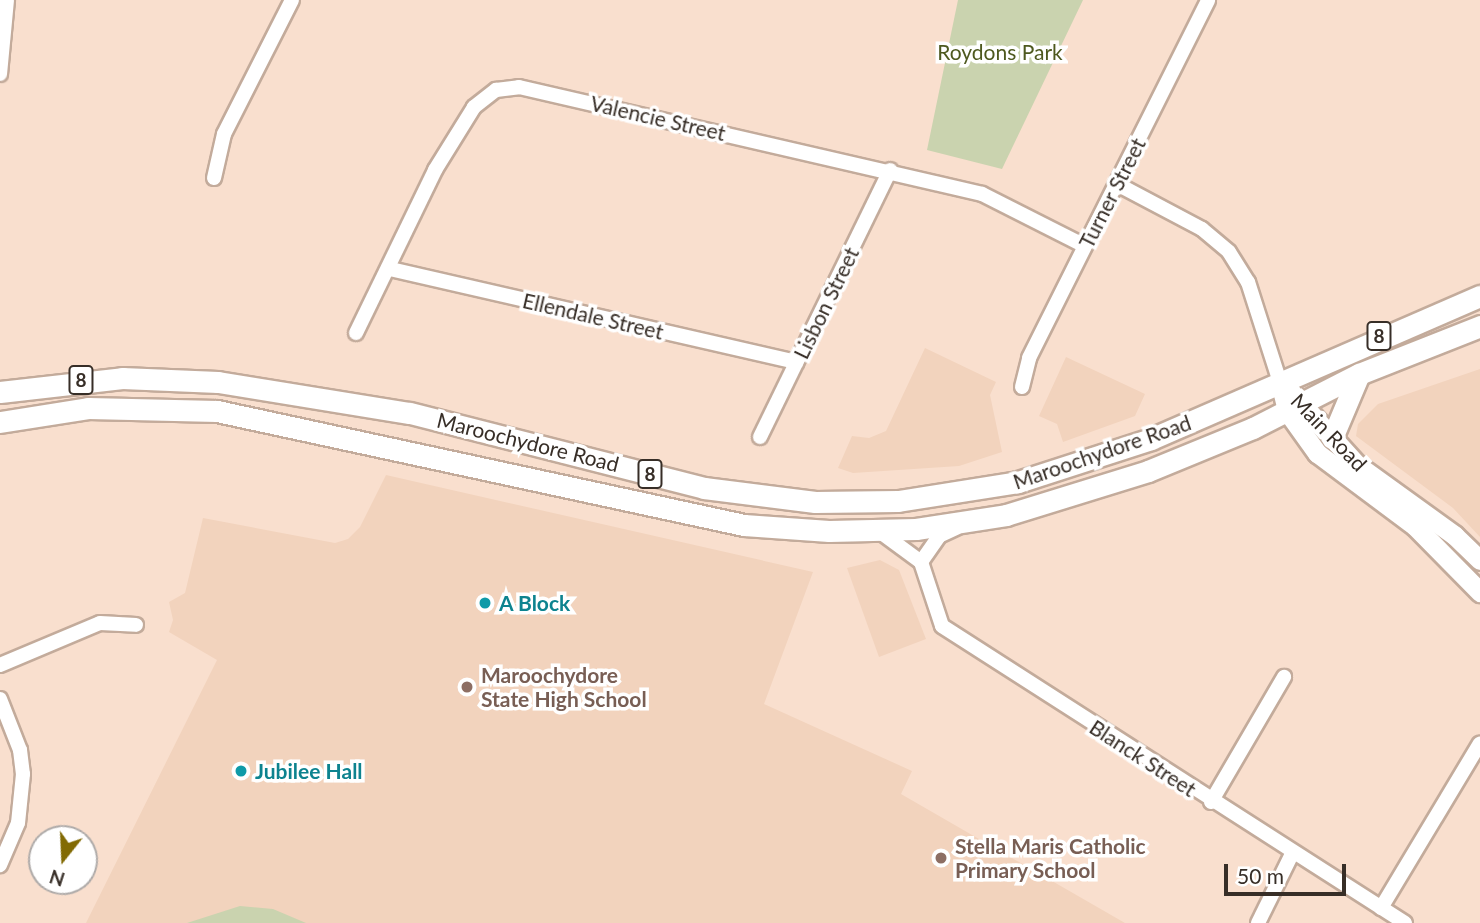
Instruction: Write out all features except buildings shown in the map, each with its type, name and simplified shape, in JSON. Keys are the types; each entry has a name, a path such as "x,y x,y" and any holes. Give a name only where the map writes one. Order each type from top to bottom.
{"main road":[{"name":"Maroochydore Road","path":"0,392 122,378 230,384 410,413 705,488 770,499 863,502 940,497 1039,476 1151,439 1480,296"},
{"name":"Maroochydore Road","path":"0,422 88,408 217,411 744,525 878,531 967,523 1148,471 1294,407 1359,374 1480,326"},
{"path":"1332,438 1359,374"},
{"name":"Main Road","path":"1280,382 1317,453 1415,526 1480,592"},
{"name":"Main Road","path":"1294,407 1332,438 1357,465 1454,535 1480,560"}],"street":[{"path":"0,74 7,0"},
{"path":"214,178 224,134 292,0"},
{"name":"Turner Street","path":"1022,387 1029,358 1208,0"},
{"name":"Valencie Street","path":"356,333 390,269 435,170 474,107 496,90 519,87 890,170 982,194 1085,246"},
{"name":"Lisbon Street","path":"760,437 890,170"},
{"path":"1117,184 1202,229 1229,252 1248,282 1280,382"},
{"name":"Ellendale Street","path":"390,269 797,362"},
{"path":"878,531 920,562 939,536 967,523"},
{"name":"Blanck Street","path":"920,562 942,626 1211,802 1405,923"},
{"path":"0,664 100,623 136,625"},
{"path":"1211,802 1284,677"},
{"path":"0,699 20,750 23,774 18,823 0,864"},
{"path":"1381,908 1480,743"},
{"path":"1258,923 1293,852"}],"shaded area":[{"path":"925,348 996,382 990,395 1002,452 959,466 853,473 838,468 852,436 869,438 886,431"},
{"path":"1066,357 1145,394 1135,416 1063,442 1057,424 1039,416"},
{"path":"1480,369 1480,537 1453,508 1356,436 1358,424 1378,404"},
{"name":"Maroochydore State High School","path":"386,475 813,572 764,704 912,771 901,794 1125,923 86,923 217,660 169,632 173,620 169,602 185,593 203,518 335,543 348,539 360,527"},
{"path":"880,560 899,570 926,639 879,657 847,568"}],"green space":[{"name":"Roydons Park","path":"958,0 1083,0 1002,169 927,150"},
{"path":"240,906 273,909 306,923 187,923"}],"place":[{"name":"A Block","path":"485,603"},
{"name":"Maroochydore State High School","path":"467,687"},
{"name":"Jubilee Hall","path":"241,771"},
{"name":"Stella Maris Catholic Primary School","path":"941,858"}]}
